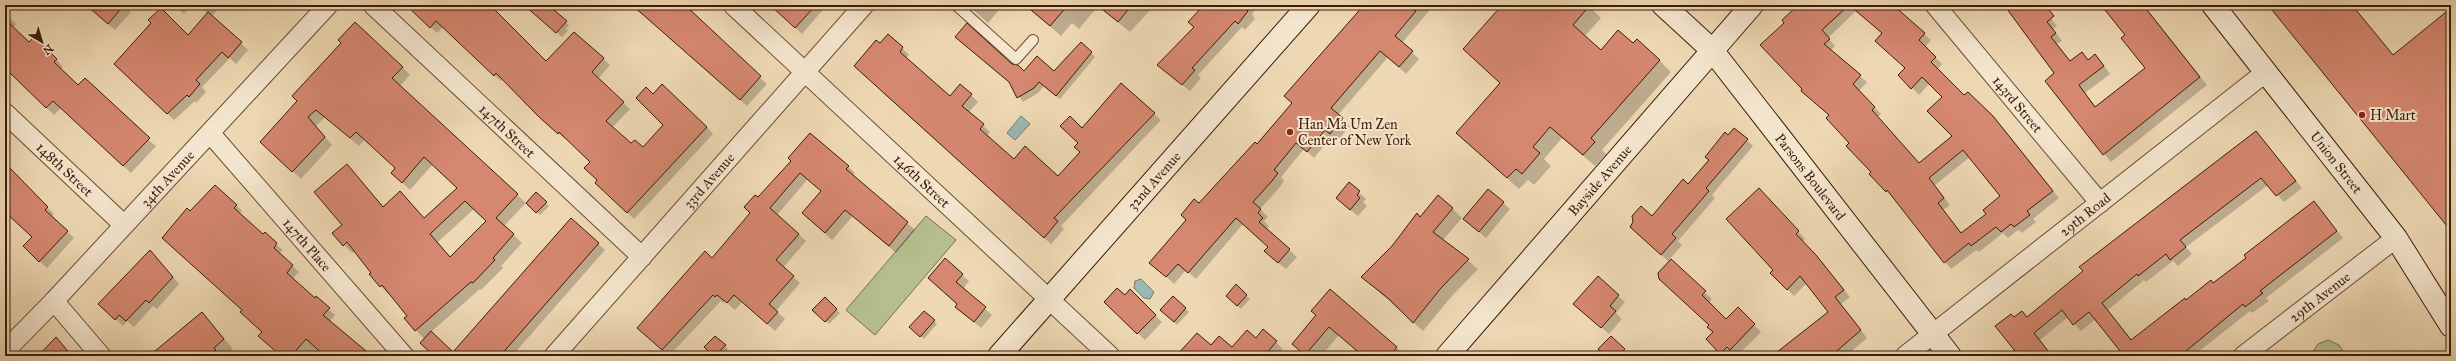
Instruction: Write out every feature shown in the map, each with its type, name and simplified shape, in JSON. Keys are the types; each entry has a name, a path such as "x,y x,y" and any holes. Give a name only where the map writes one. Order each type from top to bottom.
{"street":[{"name":"34th Avenue","path":"5,351 54,301 328,5"},
{"name":"147th Street","path":"373,5 642,257"},
{"name":"146th Street","path":"733,5 1048,300 1110,356"},
{"name":"33rd Avenue","path":"554,356 864,5"},
{"name":"32nd Avenue","path":"999,356 1309,5"},
{"name":"Parsons Boulevard","path":"1664,5 1712,50 1950,356"},
{"name":"Bayside Avenue","path":"1447,356 1752,5"},
{"name":"143rd Street","path":"1935,5 2100,203"},
{"name":"Union Street","path":"2213,5 2396,238 2451,326"},
{"name":"29th Road","path":"1904,356 2266,72"},
{"name":"148th Street","path":"5,113 124,225"},
{"name":"147th Place","path":"210,133 404,356"},
{"name":"29th Avenue","path":"2243,356 2396,238"},
{"path":"54,301 101,356"}],"lane":[{"path":"956,5 1016,59 1033,40"}],"path":[{"path":"2436,356 2440,354"}],"green space":[{"path":"926,216 956,240 875,335 846,310"},
{"path":"2328,340 2339,345 2346,356 2310,356 2318,344"}],"water":[{"path":"1021,116 1030,124 1015,140 1007,133"},
{"path":"1141,279 1154,292 1150,299 1144,298 1134,288 1135,281"}],"building":[{"path":"86,5 124,5 108,24"},
{"path":"406,5 490,5 546,61 574,32 604,58 592,72 624,102 606,121 631,143 635,140 643,147 663,125 636,98 646,87 653,94 662,84 707,127 627,213 595,183 597,180 584,168 590,162 559,132 558,134 496,73 494,76 436,21 430,28"},
{"path":"524,5 548,5 567,21 556,33"},
{"path":"632,5 685,5 761,76 740,100"},
{"path":"770,5 816,5 795,28"},
{"path":"1025,5 1068,5 1050,26"},
{"path":"1097,5 1132,5 1118,22"},
{"path":"1204,5 1240,5 1248,11 1238,24 1235,21 1192,68 1195,70 1182,85 1157,65 1194,27 1188,22"},
{"path":"1364,5 1408,5 1416,11 1395,36 1413,51 1399,67 1380,51 1331,108 1343,118 1330,134 1325,130 1307,152 1296,143 1274,170 1278,173 1253,202 1261,209 1258,213 1263,218 1259,222 1290,249 1278,263 1264,251 1268,247 1236,218 1188,273 1178,264 1166,277 1149,263 1186,220 1181,215 1194,199 1199,203 1255,142 1257,144 1292,103 1284,96"},
{"path":"1502,5 1590,5 1573,25 1601,50 1618,30 1633,43 1637,39 1660,60 1591,138 1595,142 1583,155 1550,127 1533,147 1540,153 1522,174 1516,169 1507,178 1456,133 1500,83 1463,49"},
{"path":"1798,5 1849,5 1893,5 1925,33 1919,40 1936,57 1931,62 1964,95 1968,92 1993,116 2053,191 2027,211 2030,215 2014,227 2011,224 2001,232 1996,227 1971,246 1969,243 1944,263 1887,190 1886,192 1869,174 1871,172 1846,146 1849,143 1826,118 1829,115 1801,91 1802,89 1760,45 1784,23 1782,20","holes":["1849,5 1882,33 1875,41 1905,68 1898,75 1911,89 1922,77 1942,97 1927,111 1952,136 1919,163 1872,110 1875,107 1853,84 1861,75 1824,44 1830,39 1822,30","1963,150 2000,196 1983,210 1986,214 1961,233 1938,203 1944,198 1929,178"]},
{"path":"2004,5 2045,5 2054,16 2047,22 2056,33 2051,37 2070,61 2082,52 2088,60 2095,54 2104,66 2079,85 2095,107 2145,68 2121,38 2125,35 2101,5 2143,5 2200,77 2103,155 2045,81 2054,73"},
{"path":"2268,5 2352,5 2393,55 2451,8 2451,231"},
{"path":"161,8 188,35 208,12 242,42 228,58 222,52 196,80 200,84 189,97 187,95 167,114 114,64 151,23 148,20"},
{"path":"5,19 29,42 34,37 57,59 54,62 78,85 85,78 150,138 123,166 53,101 46,108 6,69 10,65 5,61"},
{"path":"355,22 403,67 392,78 518,194 496,218 514,234 493,258 495,260 473,283 471,282 415,331 404,318 407,316 382,285 380,287 369,274 371,273 347,242 343,246 332,233 342,225 314,192 347,164 383,207 400,191 424,218 457,188 424,157 402,183 391,173 395,168 356,132 350,138 316,110 308,117 325,137 292,172 260,142 297,101 292,96 341,43 338,40","holes":["465,201 486,221 450,257 430,234"]},
{"path":"967,23 1012,64 1018,65 1024,71 1037,56 1054,71 1081,42 1092,52 1056,96 1039,82 1034,88 1017,98 1009,82 955,37"},
{"path":"888,34 903,47 900,52 950,96 960,84 972,94 962,106 984,124 980,129 1014,159 1025,146 1058,176 1080,152 1074,147 1078,143 1060,126 1070,116 1082,128 1121,83 1155,113 1054,218 1058,221 1044,238 854,66 876,40 880,43"},
{"path":"1734,128 1748,139 1706,188 1709,191 1672,234 1676,238 1661,255 1630,227 1633,222 1632,216 1641,206 1652,216 1683,179 1688,184 1709,160 1705,157 1725,132 1728,135"},
{"path":"2256,131 2296,181 2276,196 2261,178 2180,240 2186,247 2170,260 2166,254 2138,276 2137,274 2102,303 2131,340 2185,298 2186,300 2211,280 2213,283 2246,258 2244,255 2314,201 2337,231 2260,291 2263,293 2245,307 2243,304 2180,356 2124,356 2089,312 2073,325 2062,310 2034,333 2052,356 2019,356 1995,326 2011,314 2014,317 2022,311 2027,317 2083,271 2079,267"},
{"path":"810,133 849,166 846,169 908,222 889,246 845,210 825,233 802,213 821,191 800,173 770,208 799,234 776,260 794,276 769,304 778,312 767,324 734,295 727,303 717,295 715,297 713,295 662,350 637,328 705,251 712,258 750,213 744,207 755,195 758,197 791,161 788,158"},
{"path":"5,163 48,207 45,210 68,231 39,262 23,246 32,237 5,212"},
{"path":"1349,182 1360,191 1357,195 1360,198 1350,210 1336,198"},
{"path":"215,185 237,205 234,208 263,234 265,232 277,243 274,248 293,265 287,273 315,298 316,296 330,308 323,315 372,356 325,356 306,339 291,356 281,356 258,336 262,332 240,312 242,310 162,238 187,208 190,211"},
{"path":"1759,188 1799,231 1796,234 1816,255 1844,290 1835,297 1861,330 1831,356 1772,356 1828,312 1800,276 1787,290 1770,273 1773,270 1726,219"},
{"path":"1488,189 1504,202 1479,232 1463,219"},
{"path":"536,192 547,202 536,213 526,203"},
{"path":"1438,195 1453,208 1433,232 1469,259 1441,288 1413,323 1388,298 1361,277 1392,246 1417,213 1420,217"},
{"path":"571,218 599,243 500,356 434,356 420,343 431,331 453,352"},
{"path":"150,250 173,277 149,303 146,300 126,321 119,315 115,320 98,304"},
{"path":"945,258 963,274 956,282 986,307 974,322 955,307 957,304 928,278"},
{"path":"1671,259 1706,291 1702,295 1726,319 1738,307 1755,324 1730,350 1727,347 1720,354 1706,339 1713,332 1707,327 1709,325 1659,279 1658,273"},
{"path":"1598,276 1619,295 1610,306 1616,311 1601,328 1573,304"},
{"path":"1236,284 1247,295 1237,306 1226,296"},
{"path":"1117,288 1125,295 1130,289 1156,315 1137,334 1104,302"},
{"path":"1330,289 1397,347 1390,356 1363,356 1329,327 1305,355 1292,344 1316,315 1311,311"},
{"path":"1173,296 1186,308 1174,322 1160,310"},
{"path":"825,297 837,309 825,322 812,310"},
{"path":"924,311 935,320 920,337 909,327"},
{"path":"202,312 224,339 214,348 216,350 208,356 149,356"},
{"path":"1263,329 1277,341 1264,356 1176,356 1197,333 1211,345 1219,336 1232,347 1247,330 1256,338"},
{"path":"715,336 726,345 714,356 704,347"},
{"path":"1611,336 1625,349 1618,356 1606,356 1598,349"},
{"path":"56,337 72,356 38,356"}],"place":[{"name":"H Mart","path":"2362,115"},
{"name":"Han Ma Um Zen Center of New York","path":"1290,132"}]}
